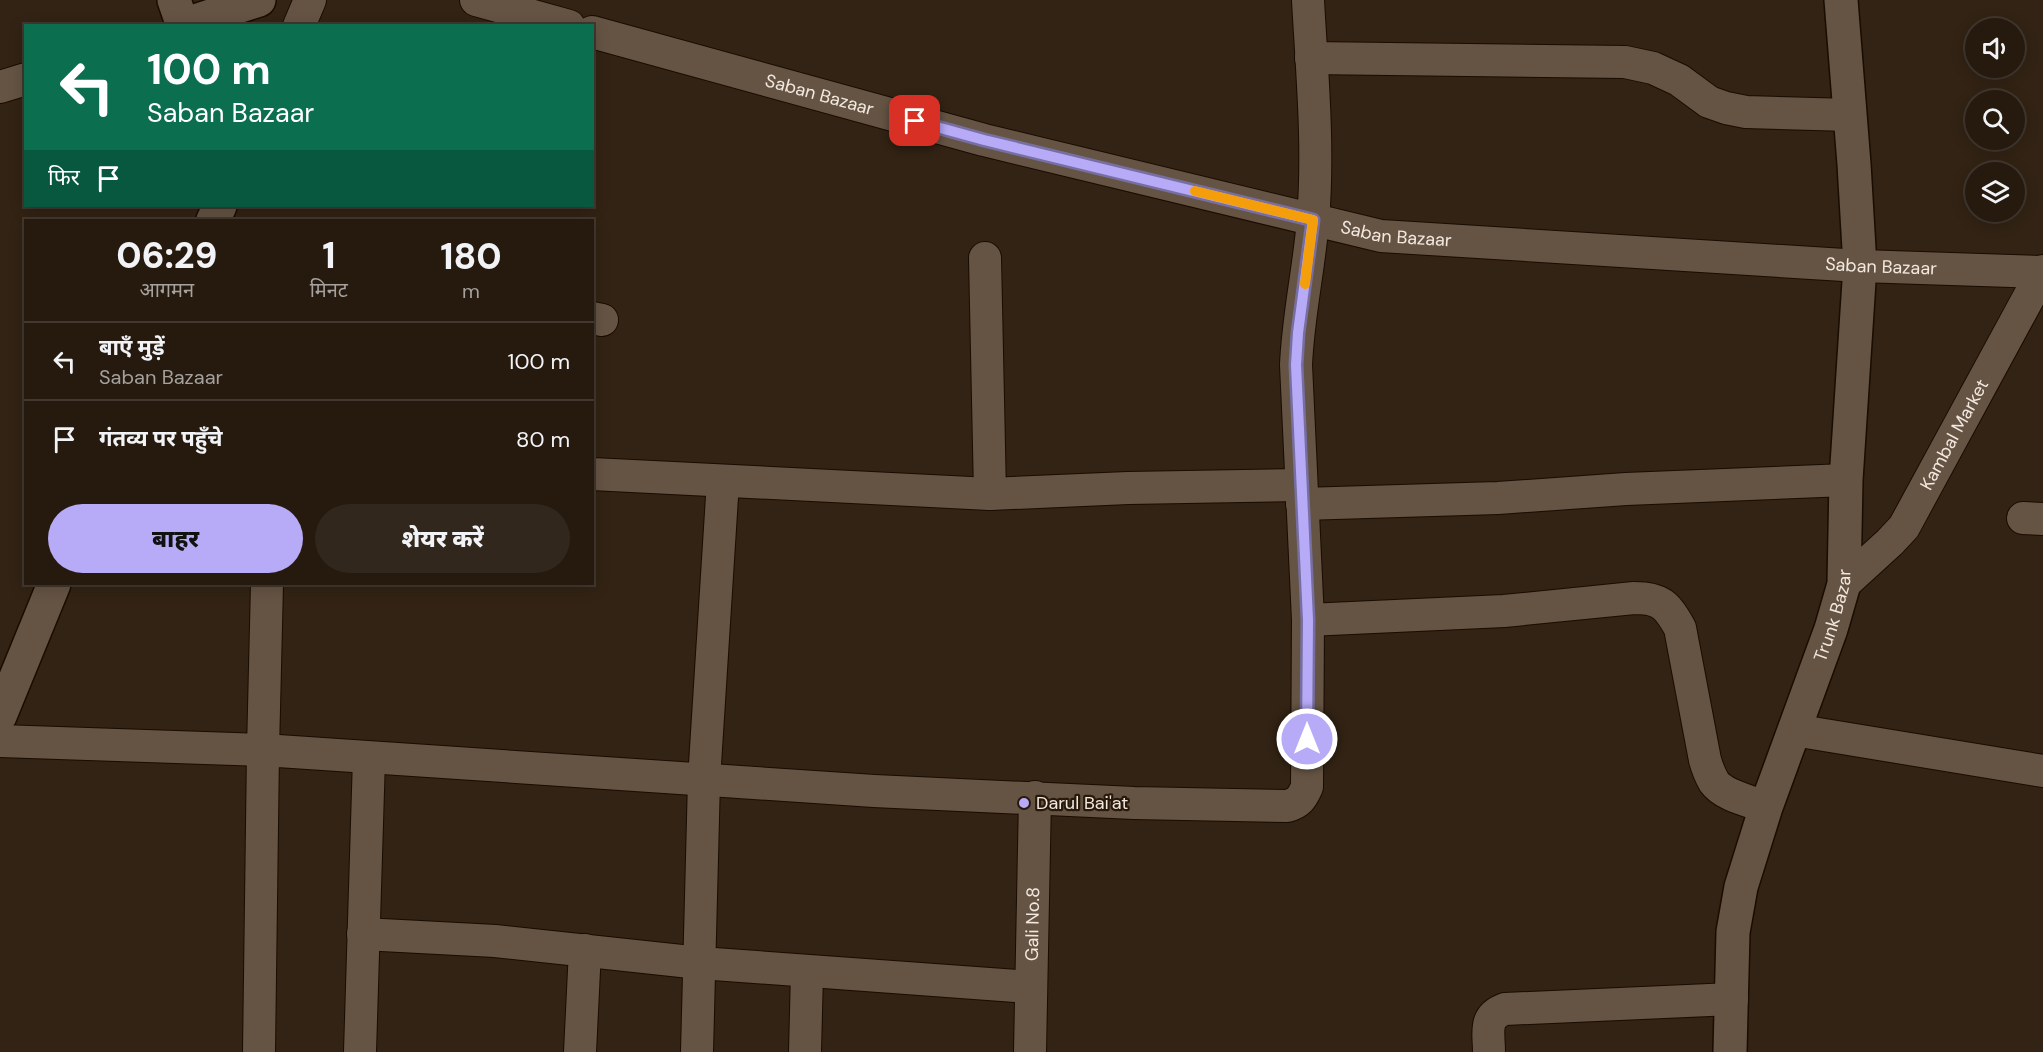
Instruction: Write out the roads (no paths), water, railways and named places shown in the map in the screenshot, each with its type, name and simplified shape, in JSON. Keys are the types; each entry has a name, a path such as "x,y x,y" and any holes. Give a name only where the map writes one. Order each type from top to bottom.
{"street":[{"path":"174,0 182,24"},
{"path":"185,24 259,0"},
{"path":"300,24 310,0"},
{"path":"476,0 562,24"},
{"path":"0,741 263,750 704,780 1134,803 1269,806 1296,804 1303,798 1307,787 1308,620 1296,365 1313,220 1316,134 1308,0"},
{"name":"Trunk Bazar","path":"1730,1052 1735,921 1742,887 1766,807 1831,629 1844,584 1846,480 1860,266 1841,0"},
{"name":"Saban Bazaar","path":"594,33 984,140 1381,236 1860,266 2043,272"},
{"path":"1311,58 1625,62 1653,68 1679,80 1709,102 1726,108 1746,112 1850,115"},
{"path":"0,87 24,79"},
{"path":"985,258 990,494"},
{"name":"Kambal Market","path":"1844,584 1904,527 2043,272"},
{"path":"594,474 990,494 1128,488 1302,495 1498,498 1626,489 1846,480"},
{"path":"697,1052 704,780 723,481"},
{"path":"0,716 54,585"},
{"path":"260,1052 267,585"},
{"path":"1308,620 1504,611 1634,598 1649,598 1660,602 1671,612 1680,628 1705,760 1711,775 1723,790 1766,807"},
{"path":"1794,730 2043,771"},
{"path":"360,1052 369,758"},
{"name":"Gali No.8","path":"1030,1052 1035,797"},
{"path":"363,934 495,941 700,963 1030,987"},
{"path":"580,1052 585,950"},
{"path":"805,1052 807,972"},
{"path":"1489,1052 1490,1019 1495,1013 1505,1009 1732,999"}],"place":[{"name":"Darul Bai'at","path":"1024,803"}]}
